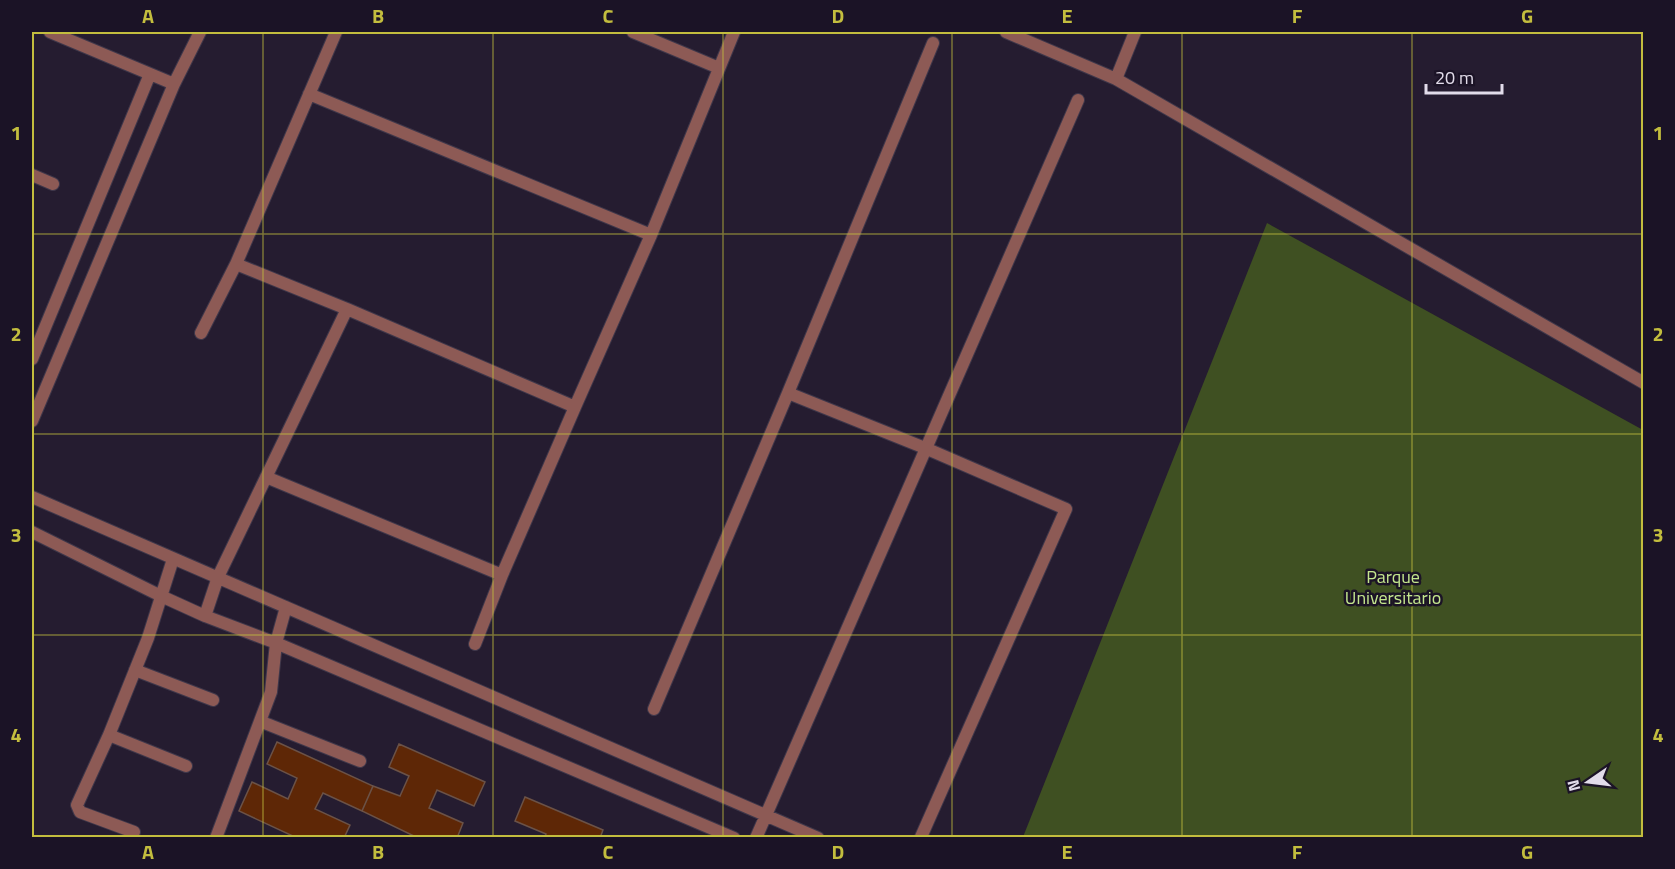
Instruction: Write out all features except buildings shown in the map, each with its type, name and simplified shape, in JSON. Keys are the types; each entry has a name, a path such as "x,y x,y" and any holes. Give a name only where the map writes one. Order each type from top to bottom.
{"street":[{"path":"50,32 174,84"},
{"path":"32,421 174,84 200,32"},
{"path":"201,333 236,264 336,32"},
{"path":"633,32 719,68"},
{"path":"475,644 502,574 651,235 734,32"},
{"path":"1006,32 1116,78 1644,383"},
{"path":"1116,78 1135,32"},
{"path":"654,709 933,43"},
{"path":"32,359 150,74"},
{"path":"309,94 651,235"},
{"path":"756,837 1078,100"},
{"path":"32,175 53,184"},
{"path":"236,264 575,407"},
{"path":"205,616 218,577 347,309"},
{"path":"788,393 925,448 1066,509 921,837"},
{"path":"266,477 502,574"},
{"path":"32,496 818,837"},
{"path":"32,532 205,616 276,643 734,837"},
{"path":"134,832 85,813 78,809 77,805 135,670 173,558"},
{"path":"216,837 262,722 271,693 276,643 286,607"},
{"path":"135,670 213,700"},
{"path":"262,722 360,761"},
{"path":"109,735 186,766"}],"green space":[{"name":"Parque Universitario","path":"1267,223 1643,430 1643,837 1023,837"}]}
